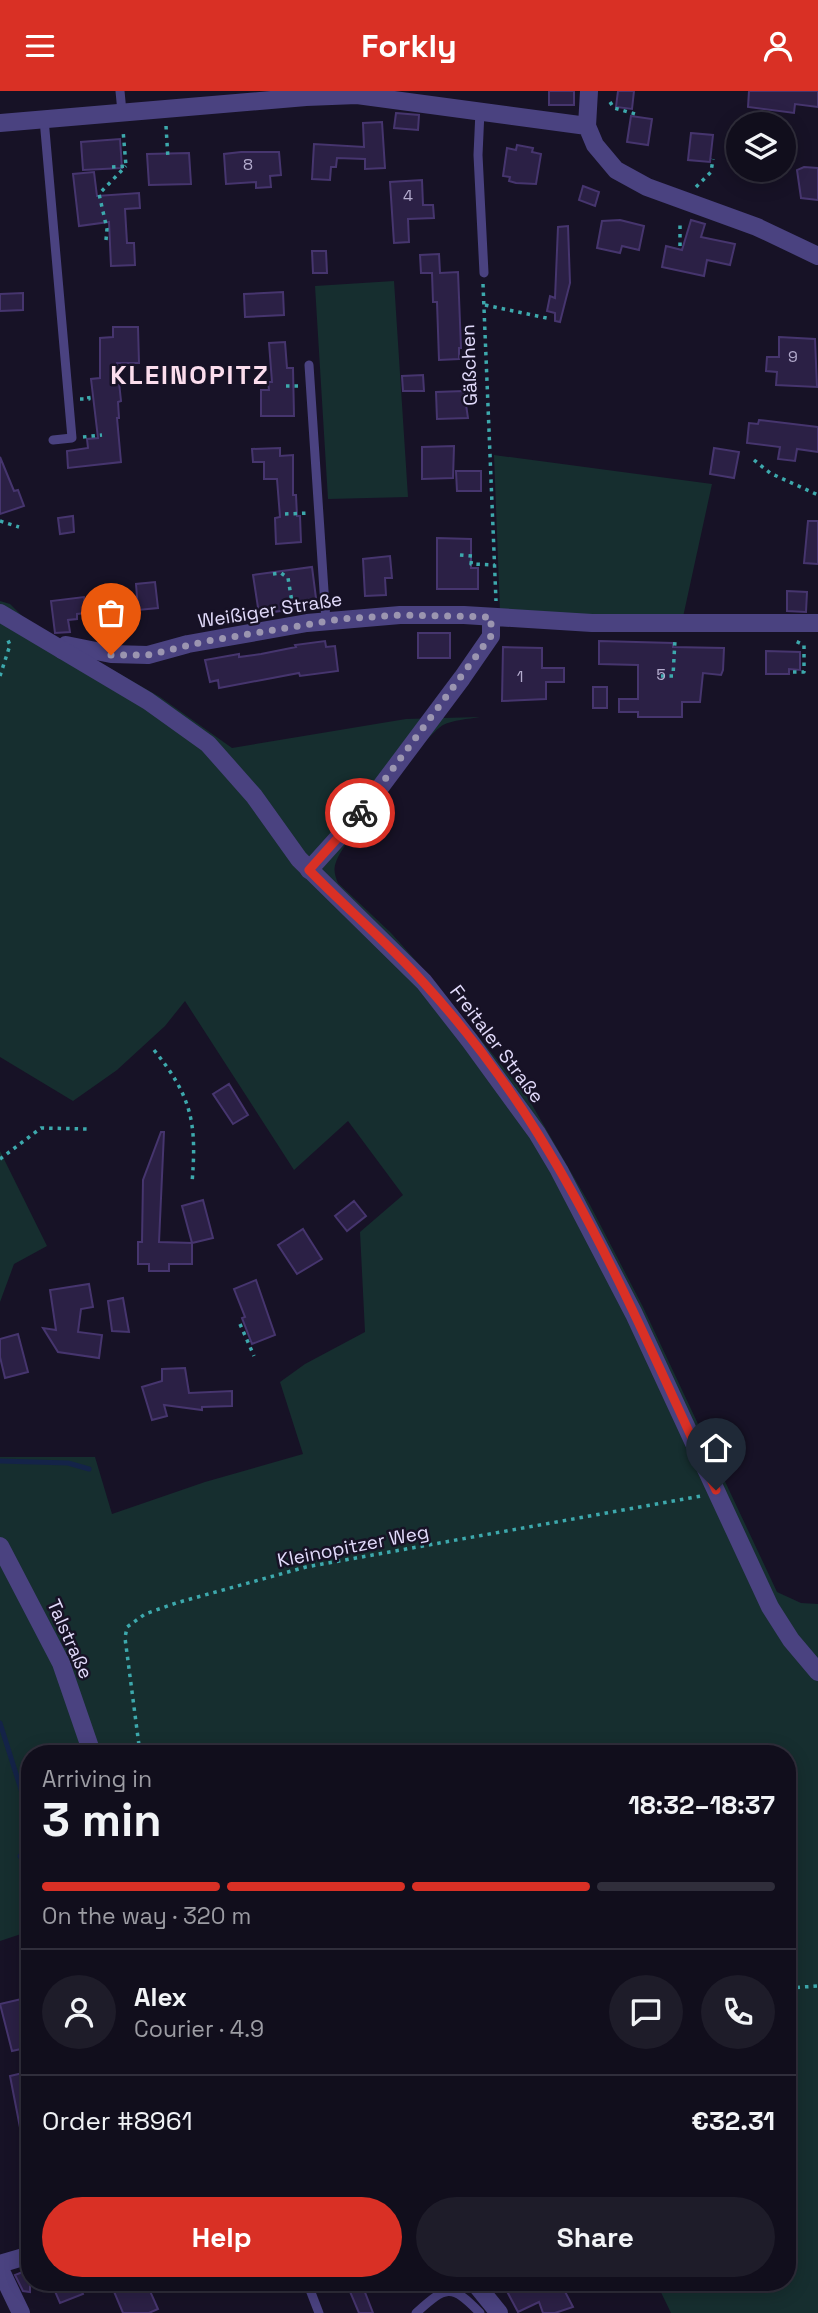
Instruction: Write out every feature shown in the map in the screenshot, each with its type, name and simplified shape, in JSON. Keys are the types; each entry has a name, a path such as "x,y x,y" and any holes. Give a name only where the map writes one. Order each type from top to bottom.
{"street":[{"path":"589,91 587,126 605,158 627,177 757,227 818,255"},
{"path":"0,123 357,95 587,126"},
{"name":"Freitaler Straße","path":"0,613 148,701 208,744 254,796 309,870 424,982 501,1081 537,1133 564,1179 634,1314 770,1607 791,1640 818,1672"},
{"name":"Weißiger Straße","path":"62,650 66,645 111,655 148,655 188,645 326,621 400,615 592,623 818,623"},
{"path":"309,870 364,809 462,678 491,636 494,617"},
{"name":"Talstraße","path":"0,1546 61,1663 89,1745"},
{"path":"21,2259 0,2267 21,2313"},
{"path":"481,2291 499,2313"}],"lane":[{"path":"120,91 122,112"},
{"path":"480,111 478,155 484,273"},
{"path":"44,119 72,438 53,440"},
{"path":"310,365 326,621"},
{"path":"310,2291 319,2313"},
{"path":"416,2313 435,2295 445,2291"},
{"path":"457,2291 480,2313"}],"path":[{"path":"610,102 614,108 639,115"},
{"path":"164,109 168,159"},
{"path":"122,112 126,166"},
{"path":"695,197 696,185 712,172 713,159"},
{"path":"112,167 126,166"},
{"path":"106,240 107,229 99,194 126,166"},
{"path":"680,222 680,246"},
{"name":"Gäßchen","path":"484,273 495,565 494,617"},
{"path":"484,305 551,319"},
{"path":"72,438 102,435"},
{"path":"754,460 770,473 818,495"},
{"path":"285,513 311,513"},
{"path":"0,521 19,527"},
{"path":"460,555 471,555 471,564 495,565"},
{"path":"273,574 281,573 288,578 293,608 298,612"},
{"path":"661,676 673,676 675,624"},
{"path":"0,676 10,645 5,633"},
{"path":"793,640 804,645 804,672 793,672"},
{"path":"154,1050 177,1079 191,1112 195,1146 192,1183"},
{"path":"0,1159 41,1128 88,1129"},
{"path":"240,1324 254,1356"},
{"name":"Kleinopitzer Weg","path":"139,1745 125,1638 127,1627 145,1614 306,1567 698,1497 716,1490"},
{"path":"796,1987 818,1986"}],"green space":[{"path":"394,281 408,497 328,499 315,286"},
{"path":"494,455 712,484 683,617 500,612"},
{"path":"0,601 10,604 26,620 160,697 232,748 406,719 480,717 443,725 433,733 385,790 353,834 336,862 335,875 338,883 391,933 427,973 528,1098 590,1205 643,1307 777,1592 801,1603 818,1604 818,2313 671,2313 660,2291 796,2291 796,1745 21,1745 21,1934 0,1941 0,1457 95,1457 112,1514 205,1482 303,1454 280,1382 305,1364 365,1332 360,1232 403,1195 348,1121 294,1170 185,1001 165,1026 117,1070 73,1101 0,1057"},
{"path":"0,1151 47,1246 14,1264 0,1302"}],"building":[{"path":"549,91 574,91 574,105 549,105"},
{"path":"618,91 634,91 632,109 616,107"},
{"path":"749,91 818,91 818,107 795,104 794,112 786,112 748,107"},
{"path":"396,113 419,115 418,130 394,128"},
{"path":"631,116 652,119 648,145 627,142"},
{"path":"382,122 385,168 365,169 365,159 337,158 336,167 331,167 330,180 312,179 314,144 364,147 363,123"},
{"path":"691,133 713,135 710,162 688,160"},
{"path":"120,139 122,168 83,170 81,142"},
{"path":"517,145 533,148 532,152 541,154 536,184 516,183 509,181 510,177 503,176 507,148 516,150"},
{"path":"279,152 281,175 270,176 271,187 256,188 256,182 226,184 224,154"},
{"path":"189,153 191,184 149,185 147,154"},
{"path":"804,167 818,168 818,200 801,198 797,170"},
{"path":"94,172 97,196 139,193 140,208 125,209 127,243 134,243 135,265 111,266 109,222 79,226 73,174"},
{"path":"422,180 423,205 433,205 434,218 408,219 409,242 394,243 390,182"},
{"path":"583,186 599,192 595,206 579,200"},
{"path":"620,220 644,226 639,250 622,246 620,253 597,248 602,221"},
{"path":"691,220 705,224 701,237 735,244 730,265 707,260 704,276 662,267 666,246 682,250"},
{"path":"568,226 570,283 560,322 555,321 555,313 547,311 550,296 555,298 558,227"},
{"path":"312,251 326,251 327,273 313,273"},
{"path":"439,254 440,273 458,272 461,348 459,359 439,360 437,302 433,302 432,273 421,273 420,255"},
{"path":"283,292 284,315 245,317 244,294"},
{"path":"23,293 23,310 0,311 0,294"},
{"path":"113,327 138,327 139,363 117,363 121,401 118,402 117,418 121,462 68,468 67,451 88,448 87,439 98,438 91,379 100,378 100,338 113,337"},
{"path":"779,337 815,339 817,387 776,385 777,372 766,371 767,357 779,357"},
{"path":"285,342 287,368 293,368 294,416 261,416 261,390 269,390 268,382 272,382 269,343"},
{"path":"423,375 424,391 403,391 402,376"},
{"path":"464,391 468,418 437,419 436,392"},
{"path":"759,420 818,427 818,452 797,449 795,461 778,459 780,447 747,443 749,423 758,424"},
{"path":"454,446 453,478 422,479 422,447"},
{"path":"280,448 280,456 293,455 293,495 296,495 297,516 300,516 301,542 276,544 275,518 280,517 277,479 264,479 264,462 253,462 252,449"},
{"path":"714,448 739,452 734,478 710,474"},
{"path":"0,457 14,491 18,490 24,506 0,514"},
{"path":"456,471 481,471 481,491 457,491"},
{"path":"73,516 74,532 60,534 58,518"},
{"path":"808,521 818,521 818,564 804,563"},
{"path":"437,538 471,539 471,568 478,568 478,589 437,589"},
{"path":"390,556 392,578 385,578 386,595 365,596 363,559"},
{"path":"312,567 317,606 259,614 253,575"},
{"path":"155,582 158,608 138,610 136,584"},
{"path":"787,591 807,592 806,612 787,611"},
{"path":"84,597 86,613 77,614 77,619 68,620 70,632 55,633 51,601"},
{"path":"418,633 450,633 450,658 418,658"},
{"path":"325,641 326,647 335,646 338,671 300,676 299,673 219,688 218,680 210,682 205,660 239,654 239,657 261,654"},
{"path":"599,641 673,643 673,647 724,648 723,670 721,675 703,673 700,702 682,702 682,717 638,717 638,712 619,712 619,699 638,699 638,665 599,664"},
{"path":"503,647 542,648 542,668 564,668 564,682 546,682 546,699 502,701"},
{"path":"766,651 800,652 800,670 789,669 789,674 766,674"},
{"path":"593,687 607,687 607,708 593,708"},
{"path":"229,1084 248,1115 233,1124 213,1094"},
{"path":"161,1132 164,1132 159,1242 192,1243 192,1264 169,1264 169,1271 149,1271 149,1264 138,1264 138,1242 142,1242 143,1180"},
{"path":"203,1200 213,1238 192,1243 182,1206"},
{"path":"354,1201 366,1216 347,1231 335,1216"},
{"path":"303,1229 322,1259 297,1274 278,1245"},
{"path":"256,1280 275,1335 252,1344 234,1289"},
{"path":"89,1284 93,1307 81,1309 78,1332 102,1335 99,1358 58,1352 43,1328 56,1330 50,1290"},
{"path":"123,1298 129,1332 112,1331 108,1301"},
{"path":"18,1334 28,1372 5,1378 0,1357 0,1339"},
{"path":"185,1368 189,1393 232,1391 232,1406 202,1407 202,1410 164,1405 167,1416 152,1420 142,1387 162,1381 162,1369"},
{"path":"21,1999 21,2049 12,2051 0,2004"},
{"path":"21,2073 21,2133 10,2076"},
{"path":"21,2273 21,2287 15,2275"},
{"path":"55,2291 82,2291 83,2294 60,2303"},
{"path":"114,2291 150,2291 158,2309 149,2313 123,2313"},
{"path":"350,2291 364,2291 373,2313 359,2313"},
{"path":"507,2291 565,2291 573,2307 555,2313 543,2313 539,2302 518,2312"}],"waterway":[{"path":"0,1461 68,1463 89,1469"},
{"path":"0,1723 21,1790"}],"way so far":[{"path":"111,655 148,655 207,641 341,619 400,615 491,617 491,636 360,813"}],"district":[{"name":"KLEINOPITZ","path":"190,375"}],"route":[{"path":"360,813 309,870 424,982 501,1081 537,1133 634,1314 716,1490"}]}
